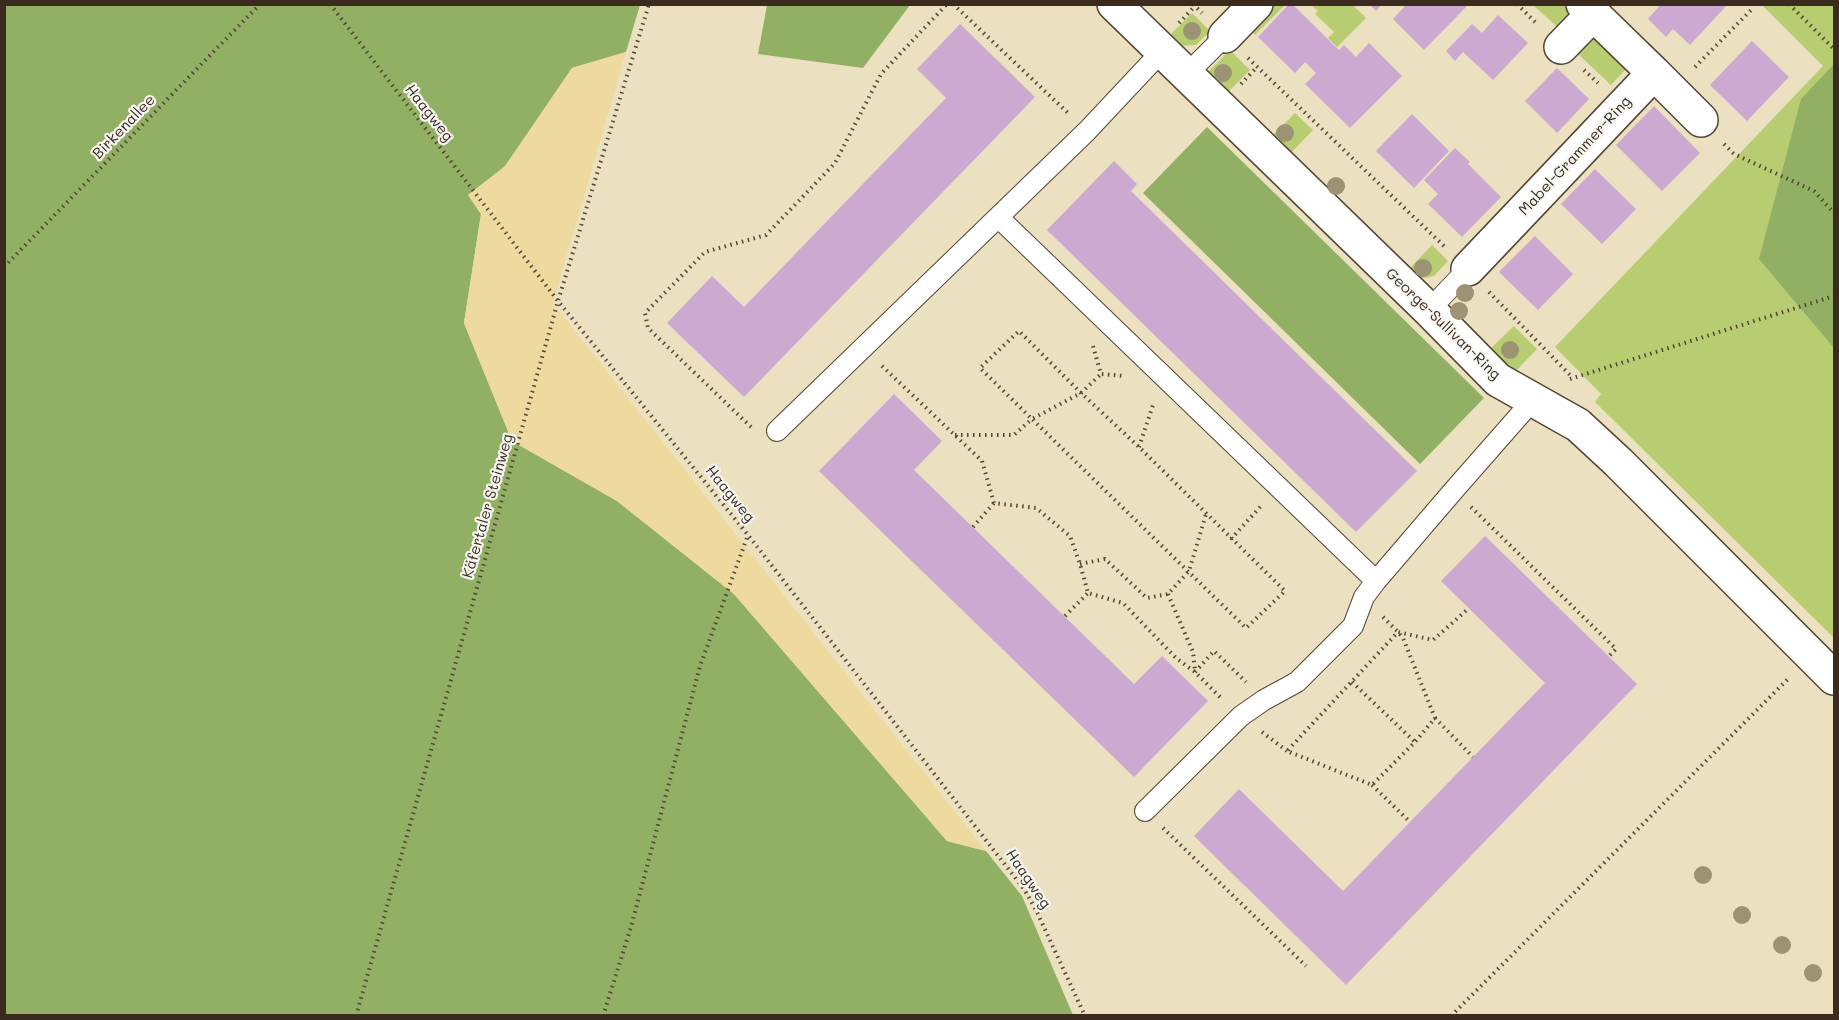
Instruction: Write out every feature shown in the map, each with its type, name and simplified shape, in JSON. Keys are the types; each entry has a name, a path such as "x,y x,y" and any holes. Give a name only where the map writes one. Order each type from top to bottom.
{"street":[{"name":"George-Sullivan-Ring","path":"1114,4 1498,380 1578,425 1834,678"},
{"path":"1225,36 1256,4"},
{"path":"1561,47 1588,10 1701,120"},
{"name":"Mabel-Grammer-Ring","path":"1468,269 1663,82"}],"lane":[{"path":"1187,74 1225,36"},
{"path":"777,431 1087,131 1162,51"},
{"path":"998,217 1376,581"},
{"name":"Mabel-Grammer-Ring","path":"1429,310 1468,269"},
{"path":"1145,811 1241,716 1297,681 1353,626 1364,597 1376,581 1533,400"}],"path":[{"name":"Birkenallee","path":"4,267 260,4"},
{"name":"Haagweg","path":"330,4 558,301 748,535 1024,889 1085,1016"},
{"name":"Käfertaler Steinweg","path":"356,1016 558,301 649,4"},
{"path":"777,431 765,440 648,328 645,313 705,252 766,235 836,163 881,74 947,4"},
{"path":"953,4 1087,131"},
{"path":"1193,4 1468,269 1572,377"},
{"path":"1789,4 1834,49"},
{"path":"1663,82 1752,9"},
{"path":"1734,154 1814,191 1834,213"},
{"path":"1533,400 1572,377 1834,296"},
{"path":"1019,331 1081,393 1285,591 1246,628 980,368 1019,331"},
{"path":"956,435 1014,435 1032,419 1081,393 1101,374"},
{"path":"898,382 981,461 994,503"},
{"path":"1454,490 1616,649 1609,656"},
{"path":"973,527 994,503"},
{"path":"994,503 1036,508 1070,536 1088,593"},
{"path":"1080,564 1105,559 1147,598 1167,594 1189,571 1206,514"},
{"path":"1231,539 1243,526"},
{"path":"603,1016 631,927 700,666 748,535"},
{"path":"1065,616 1088,593"},
{"path":"1088,593 1123,603 1176,658 1195,672 1219,696"},
{"path":"1167,594 1193,652 1195,672"},
{"path":"1364,597 1402,638 1435,718 1473,757"},
{"path":"1398,632 1433,640 1469,608"},
{"path":"1398,632 1287,751 1372,785 1410,822"},
{"path":"1195,672 1214,651 1264,700"},
{"path":"1451,1016 1796,672"},
{"path":"1352,682 1415,742"},
{"path":"1372,785 1415,742 1435,718"},
{"path":"1145,811 1306,966"}],"green space":[{"path":"767,4 910,5 863,68 758,54"},
{"path":"5,5 640,5 626,52 572,68 505,167 468,195 481,214 464,323 512,441 617,501 734,594 947,841 986,851 1022,896 1073,1015 5,1016"},
{"path":"1272,5 1285,5 1255,35 1249,28"},
{"path":"1311,5 1353,5 1366,18 1337,47 1328,38 1334,32 1315,14 1318,11"},
{"path":"1533,5 1571,5 1581,13 1563,32"},
{"path":"1762,5 1834,5 1834,638 1595,402 1601,394 1555,347 1823,66"},
{"path":"1192,13 1210,31 1196,45 1180,46 1169,36"},
{"path":"1595,33 1629,66 1611,85 1577,53"},
{"path":"1230,50 1250,70 1227,93 1207,73"},
{"path":"1834,64 1834,348 1759,259 1801,99"},
{"path":"1295,113 1313,130 1290,154 1272,136"},
{"path":"1207,127 1484,398 1420,464 1143,193"},
{"path":"1432,245 1448,261 1434,276 1416,278 1408,270"},
{"path":"1514,326 1537,349 1513,374 1489,350"}],"sand":[{"path":"626,52 553,303 986,851 947,841 734,594 617,501 512,441 464,323 481,214 468,195 505,166 572,68"}],"building":[{"path":"1289,4 1292,4 1339,50 1344,45 1356,57 1369,43 1402,76 1350,128 1305,84 1316,73 1305,62 1295,73 1258,37"},
{"path":"1369,4 1382,4 1376,11"},
{"path":"1407,4 1466,4 1467,6 1424,50 1393,19"},
{"path":"1661,4 1728,4 1690,45 1673,29 1666,37 1648,19"},
{"path":"1498,15 1528,43 1493,80 1463,52 1455,61 1446,51 1472,24 1482,33"},
{"path":"960,24 1035,97 744,397 667,323 712,276 744,307 946,98 917,69"},
{"path":"1752,41 1789,77 1747,121 1710,85"},
{"path":"1557,68 1589,99 1557,133 1525,101"},
{"path":"1654,106 1700,153 1662,191 1616,145"},
{"path":"1412,114 1449,151 1414,188 1376,151"},
{"path":"1455,148 1501,197 1462,237 1428,204 1438,194 1424,180"},
{"path":"1114,161 1137,184 1131,191 1417,471 1356,532 1047,230"},
{"path":"1595,169 1636,209 1602,244 1561,204"},
{"path":"1535,236 1573,274 1538,310 1499,272"},
{"path":"894,394 942,441 914,470 1134,684 1162,656 1208,701 1134,777 819,471"},
{"path":"1485,536 1637,684 1346,985 1194,836 1239,789 1343,891 1545,683 1441,581"}]}
